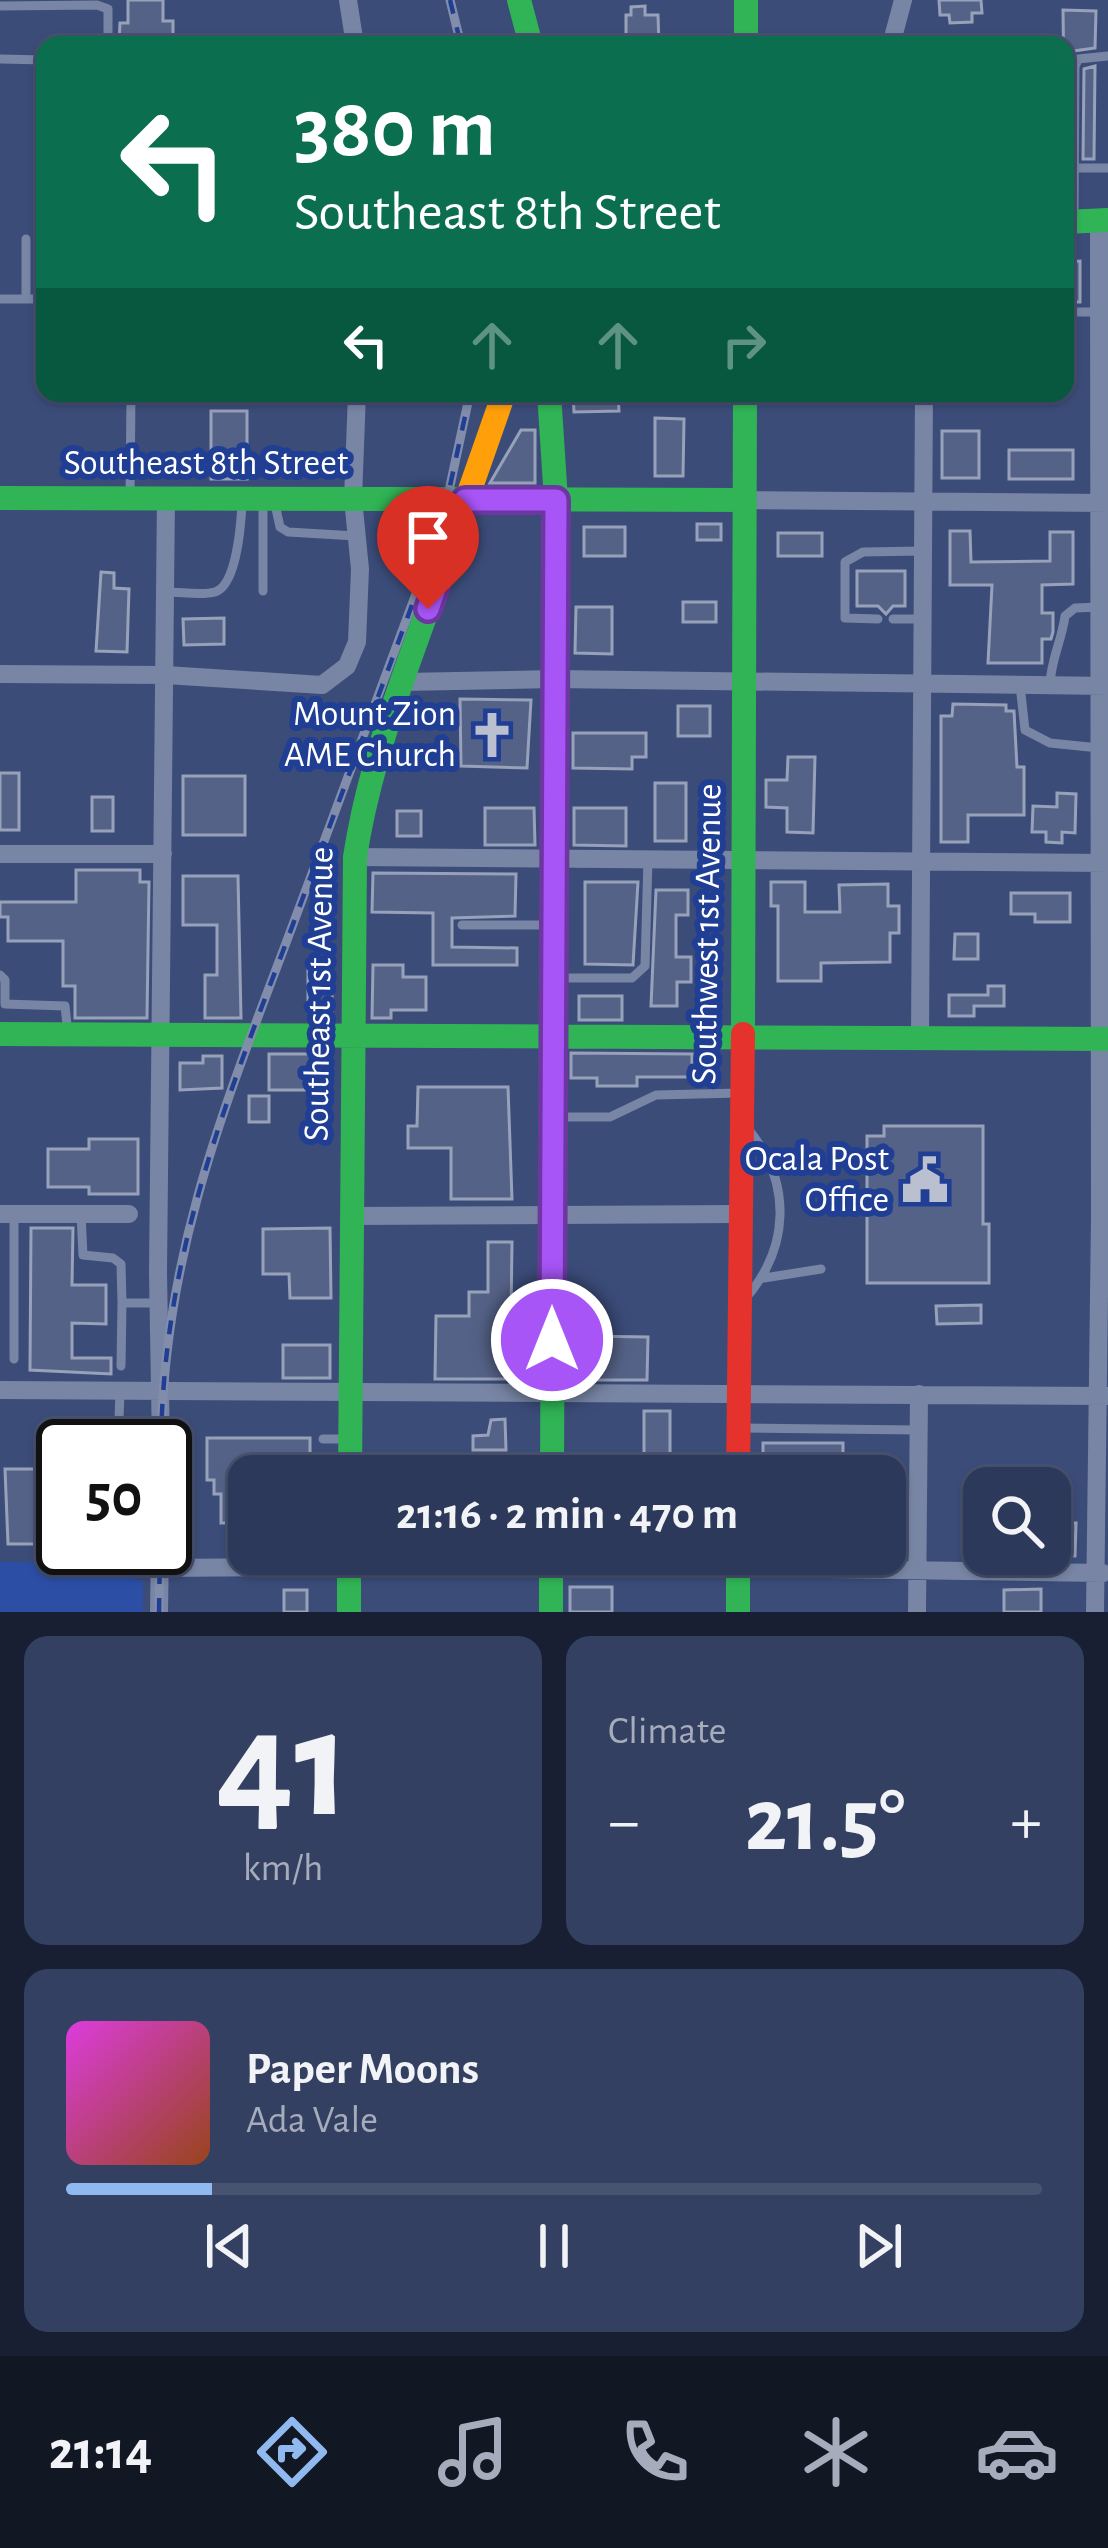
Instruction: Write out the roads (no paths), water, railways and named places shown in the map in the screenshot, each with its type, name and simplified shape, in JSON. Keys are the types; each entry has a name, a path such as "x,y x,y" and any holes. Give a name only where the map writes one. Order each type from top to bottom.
{"street":[{"path":"348,0 354,36"},
{"path":"519,0 528,36"},
{"path":"746,0 746,36"},
{"path":"893,36 903,0"},
{"path":"1086,221 1104,375 1100,607 1104,686 1099,748 1103,796 1102,1573 1095,1612"},
{"path":"0,674 166,675 322,685 347,666 357,643 360,569 353,500 357,402"},
{"name":"Southeast 1st Avenue","path":"350,1455 355,857 360,824 403,682 500,402"},
{"path":"551,402 556,500 552,1455"},
{"name":"Southwest 1st Avenue","path":"737,1455 746,402"},
{"path":"920,1037 924,402"},
{"path":"160,1419 166,496"},
{"name":"Southeast 8th Street","path":"0,498 744,500"},
{"path":"744,500 1104,503"},
{"path":"403,682 747,680 1104,686"},
{"path":"0,854 163,854"},
{"path":"355,857 1103,863"},
{"path":"3,1034 1103,1039"},
{"path":"7,1214 129,1214"},
{"path":"351,1216 738,1214"},
{"path":"0,1390 1102,1396"},
{"path":"917,1612 920,1394"},
{"path":"192,1568 228,1566"},
{"path":"906,1571 1102,1573"},
{"path":"159,1575 159,1612"},
{"path":"349,1612 350,1575"},
{"path":"551,1575 551,1612"},
{"path":"737,1575 738,1612"}],"lane":[{"path":"0,6 97,5 108,9 108,36"},
{"path":"1074,118 1078,59 1108,56"},
{"path":"0,58 36,59"},
{"path":"1074,168 1108,168"},
{"path":"1074,172 1086,221"},
{"path":"26,239 26,299"},
{"path":"0,298 36,299"},
{"path":"1074,312 1099,312"},
{"path":"130,497 131,402"},
{"path":"260,502 288,532 356,536"},
{"path":"260,502 263,591"},
{"path":"166,592 213,593 224,587 260,502"},
{"path":"878,619 845,618 845,562 863,552 923,551"},
{"path":"1050,686 1051,663 1065,616 1075,608 1100,607"},
{"path":"893,619 922,619"},
{"path":"1020,685 1024,730 1050,742 1099,748"},
{"path":"553,978 632,978 645,966 648,859"},
{"path":"462,925 553,926"},
{"path":"0,976 5,980 3,1034"},
{"path":"5,1004 63,1004 68,1034"},
{"path":"552,1117 610,1117 656,1095 740,1106 779,1189 778,1245 764,1277 738,1307"},
{"path":"7,1214 14,1360"},
{"path":"81,1214 83,1256 113,1258 122,1264 121,1366"},
{"path":"764,1277 821,1269"},
{"path":"122,1303 159,1303"},
{"path":"119,1419 120,1392"},
{"path":"737,1428 919,1430"},
{"path":"323,1439 350,1439"}],"railway":[{"path":"450,0 459,36"},
{"path":"162,1419 172,1315 217,1133 427,564 447,500 468,402"},
{"path":"159,1612 160,1575"}],"place":[{"name":"Mount Zion AME Church","path":"492,735"},
{"name":"Ocala Post Office","path":"925,1180"}]}
